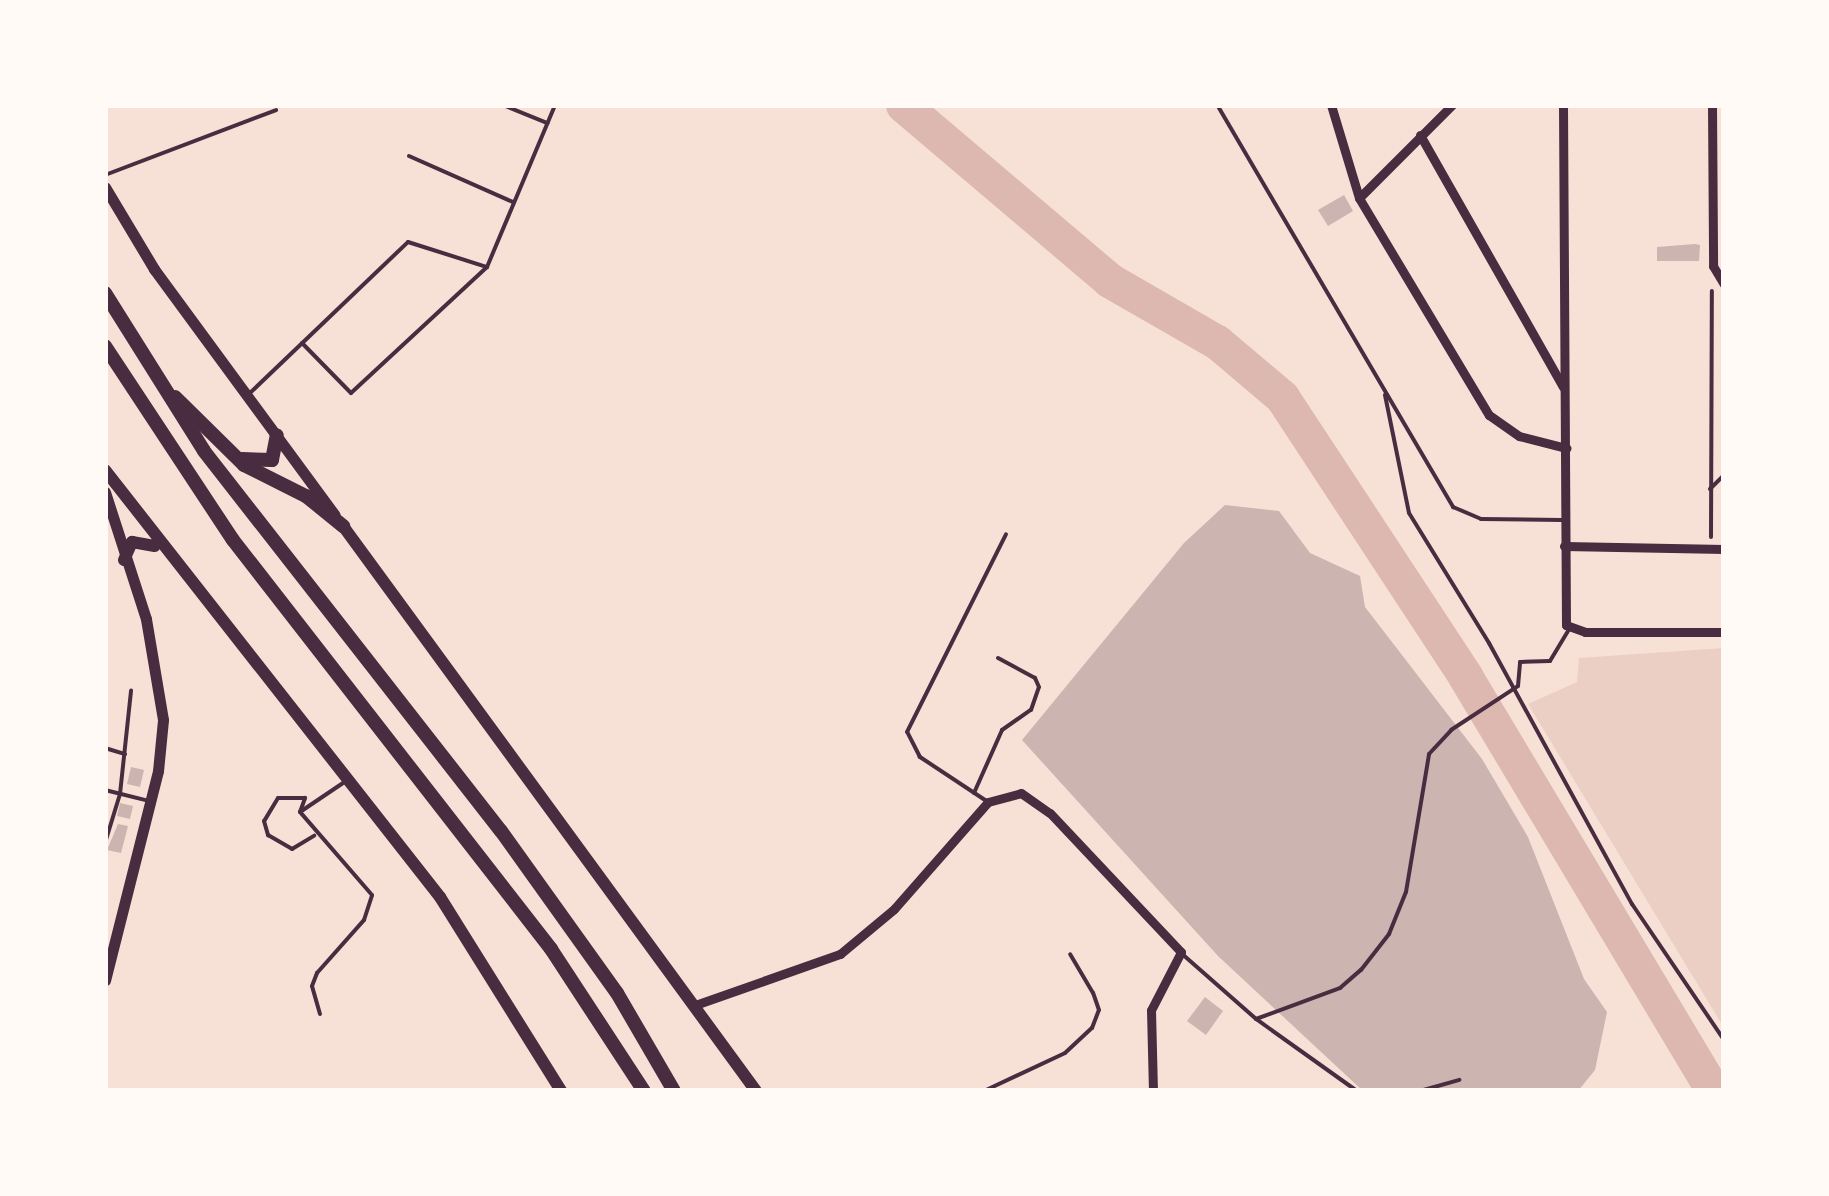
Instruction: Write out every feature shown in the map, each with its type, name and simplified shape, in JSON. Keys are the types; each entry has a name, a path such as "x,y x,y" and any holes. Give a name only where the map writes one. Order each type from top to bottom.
{"highway":[{"path":"105,292 148,370 204,452 542,888 617,994 674,1091"},
{"path":"105,346 233,540 551,949 644,1091"},
{"path":"148,370 234,456 344,526"},
{"path":"234,456 272,460 277,436"}],"main road":[{"path":"105,470 161,550 350,778 440,897 561,1091"},
{"path":"344,526 698,1004 756,1091"},
{"path":"124,560 136,540 161,550"}],"street":[{"path":"1331,105 1358,198 1489,414 1520,436 1566,448"},
{"path":"1358,198 1452,105"},
{"path":"1563,105 1564,546 1570,628 1724,632"},
{"path":"1712,105 1713,266 1724,284"},
{"path":"1420,135 1565,390"},
{"path":"105,187 154,268 344,526"},
{"path":"105,492 159,675 163,720 150,801 105,980"},
{"path":"1564,546 1724,549"},
{"path":"698,1004 840,954 894,909 988,802 1021,793 1050,813 1181,952 1151,1010 1153,1091"}],"lane":[{"path":"504,105 547,123"},
{"path":"302,342 352,393 487,267 555,105"},
{"path":"1219,108 1385,394 1460,514 1564,520"},
{"path":"105,175 276,110"},
{"path":"409,156 513,202"},
{"path":"248,395 408,242 487,267"},
{"path":"1385,394 1409,513 1632,904 1724,1040"},
{"path":"988,802 912,750 907,732 1006,534"},
{"path":"1256,1020 1340,988 1390,934 1406,892 1429,754 1521,680 1519,664 1550,661 1570,628"},
{"path":"974,793 1002,730 1031,710 1039,687 1035,678 998,658"},
{"path":"105,843 120,794 131,691"},
{"path":"105,748 125,754"},
{"path":"300,812 350,778"},
{"path":"105,790 150,801"},
{"path":"300,812 306,798 278,798 264,821 268,835 292,848 315,835"},
{"path":"300,812 315,835 372,895 364,920 316,973 312,986 320,1014"},
{"path":"1181,952 1256,1020 1357,1091"},
{"path":"984,1091 1065,1053 1092,1028 1098,1010 1094,993 1070,954"},
{"path":"1420,1091 1459,1080"}],"path":[{"path":"1712,549 1713,266"},
{"path":"1710,489 1724,475"}],"shaded area":[{"path":"1724,648 1724,1028 1528,704 1577,682 1579,658"}],"building":[{"path":"1344,195 1353,211 1328,226 1318,210"},
{"path":"1700,245 1699,261 1657,261 1657,247"},
{"path":"1225,505 1279,511 1310,553 1360,576 1365,607 1482,759 1528,837 1584,979 1607,1012 1595,1070 1578,1091 1363,1091 1218,956 1022,740 1184,543"},
{"path":"131,767 144,770 140,787 127,784"},
{"path":"120,803 133,806 130,819 117,816"},
{"path":"118,824 128,826 121,853 107,850"},
{"path":"1205,997 1223,1011 1206,1035 1187,1021"}],"waterway":[{"path":"903,105 1109,280 1217,342 1282,397 1465,676 1713,1091"}]}
